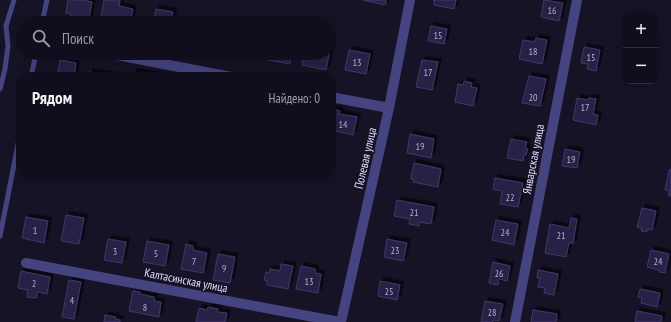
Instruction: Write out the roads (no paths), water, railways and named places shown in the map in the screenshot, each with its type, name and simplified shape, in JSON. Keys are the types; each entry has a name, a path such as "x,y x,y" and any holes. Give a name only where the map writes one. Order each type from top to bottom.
{"street":[{"name":"Полевая улица","path":"341,322 389,108 410,0"},
{"name":"Январская улица","path":"515,322 577,0"},
{"path":"143,60 204,72"},
{"path":"336,97 389,108"},
{"name":"Калтасинская улица","path":"26,263 341,322"}],"lane":[{"path":"0,89 5,69 8,46 6,26 14,0"},
{"path":"43,16 46,0"},
{"path":"32,72 35,60"},
{"path":"0,236 16,154"}]}
